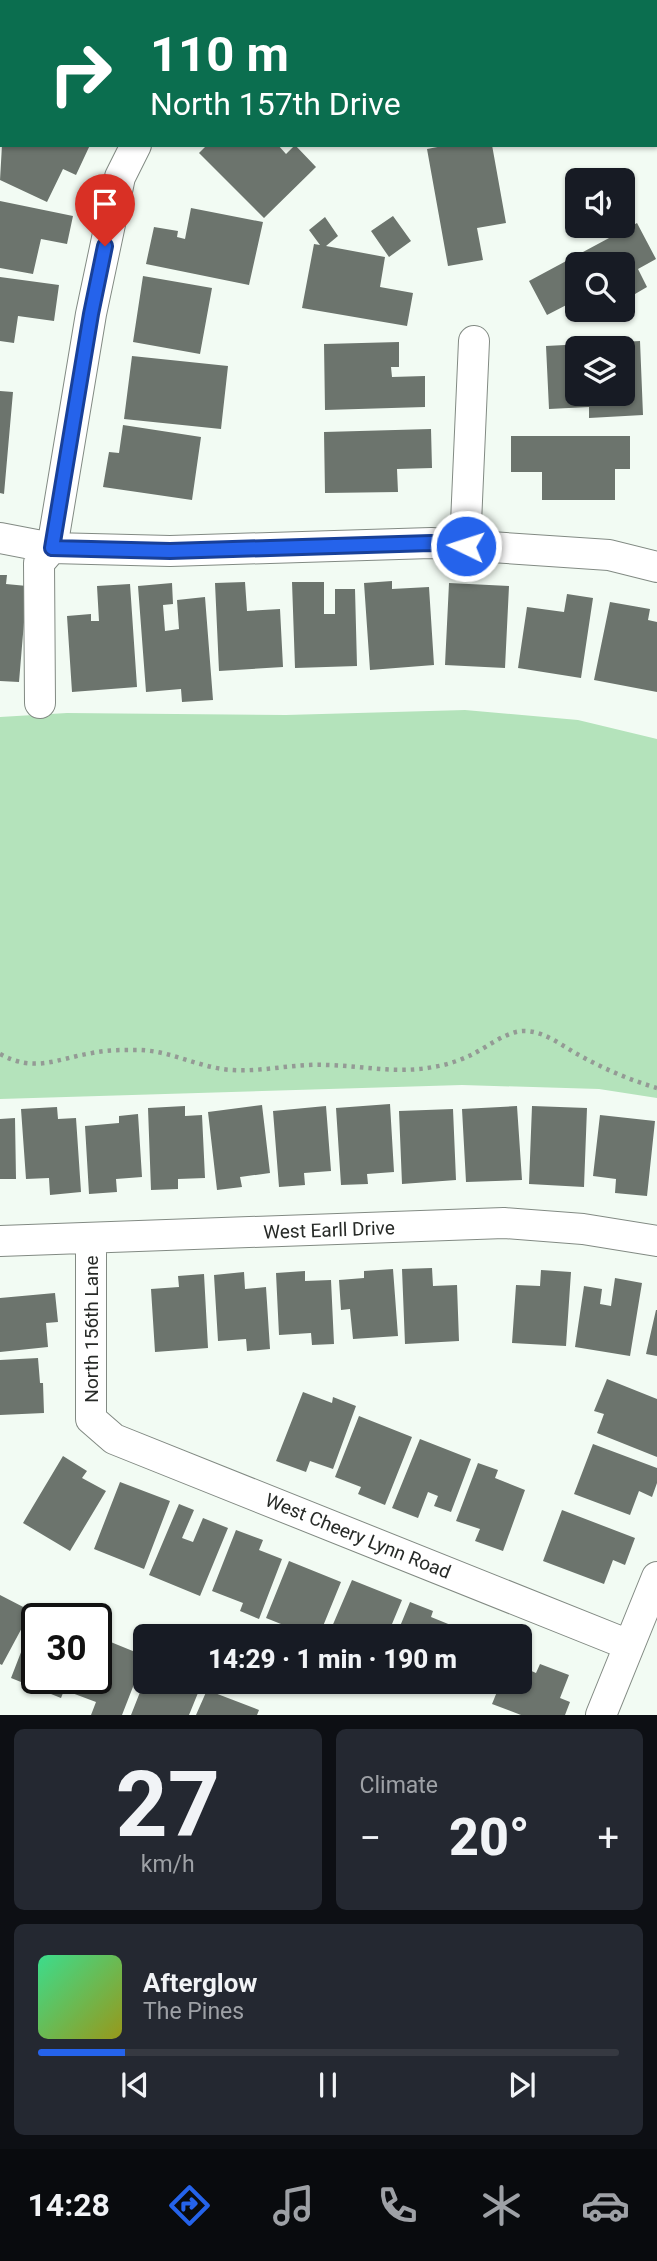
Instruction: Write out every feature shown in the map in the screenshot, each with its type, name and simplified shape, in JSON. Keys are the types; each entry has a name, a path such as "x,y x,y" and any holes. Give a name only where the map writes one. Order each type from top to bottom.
{"street":[{"path":"40,703 39,563 52,548 93,302 120,177 135,147"},
{"path":"466,546 474,341"},
{"path":"0,538 52,548 170,551 431,543 609,555 657,568"},
{"name":"West Earll Drive","path":"0,1241 91,1240 504,1223 583,1229 657,1241"},
{"name":"North 156th Lane","path":"91,1240 91,1419"},
{"name":"West Cheery Lynn Road","path":"91,1419 114,1439 629,1646"},
{"path":"601,1715 657,1577"}],"path":[{"path":"0,1054 15,1062 42,1065 93,1052 139,1049 180,1056 232,1070 328,1065 383,1071 411,1070 453,1062 518,1031 528,1031 554,1040 621,1076 657,1088"}],"green space":[{"path":"465,710 578,720 657,739 657,1098 599,1089 462,1085 0,1099 0,717 67,713 286,715"}],"building":[{"path":"2,147 89,147 76,175 63,169 47,202 0,180"},
{"path":"205,147 280,147 286,154 293,147 297,147 316,167 264,218 199,153"},
{"path":"492,147 506,223 477,228 483,260 448,266 427,149"},
{"path":"0,201 73,216 67,244 41,239 33,274 0,268"},
{"path":"191,208 263,222 249,285 146,264 154,227 178,231 177,237 185,239"},
{"path":"393,216 411,241 389,257 371,231"},
{"path":"325,217 338,236 326,246 385,257 380,287 413,293 407,326 302,308 314,244 320,245 309,230"},
{"path":"637,223 656,259 638,269 647,287 635,294 635,252 583,252 609,238 635,238"},
{"path":"565,262 565,306 547,315 529,281"},
{"path":"143,276 212,288 200,354 133,342"},
{"path":"0,277 59,285 54,321 18,316 14,343 0,341"},
{"path":"635,341 640,341 643,415 589,418 589,407 549,409 546,346 565,345 565,406 635,406"},
{"path":"399,342 399,367 391,367 392,377 425,376 425,407 325,410 324,344"},
{"path":"132,356 228,366 221,429 124,419"},
{"path":"0,391 13,392 4,494 0,493"},
{"path":"123,425 201,437 192,500 103,487 109,452 119,453"},
{"path":"431,429 432,468 397,469 398,492 325,493 324,432"},
{"path":"511,436 630,436 630,469 615,469 615,500 542,500 542,472 511,472"},
{"path":"0,575 7,575 6,584 27,586 19,682 0,681"},
{"path":"392,581 392,589 429,587 434,665 370,670 364,583"},
{"path":"245,582 247,611 280,609 283,667 219,671 215,583"},
{"path":"292,582 324,582 324,614 335,614 335,589 355,589 357,666 295,668"},
{"path":"172,583 173,604 163,605 165,631 179,629 177,600 205,597 213,700 182,702 181,689 146,692 138,586"},
{"path":"449,583 509,586 505,668 445,665"},
{"path":"130,584 137,687 72,692 67,616 91,614 91,621 99,621 97,586"},
{"path":"567,594 593,598 581,678 518,668 527,607 564,612"},
{"path":"610,602 650,609 648,620 657,622 657,692 594,680"},
{"path":"390,1104 394,1172 367,1174 368,1184 341,1185 336,1108"},
{"path":"262,1105 270,1173 240,1177 242,1187 217,1190 208,1112"},
{"path":"185,1106 185,1116 202,1115 205,1178 178,1179 178,1189 151,1190 148,1108"},
{"path":"326,1106 331,1171 304,1173 305,1185 279,1187 273,1111"},
{"path":"517,1106 522,1180 466,1182 462,1109"},
{"path":"532,1106 587,1108 584,1187 529,1184"},
{"path":"57,1107 58,1119 76,1118 81,1192 50,1195 49,1178 26,1179 21,1109"},
{"path":"453,1109 456,1180 402,1184 399,1111"},
{"path":"138,1114 142,1177 116,1179 117,1192 89,1194 85,1126 119,1123 119,1116"},
{"path":"600,1115 655,1121 647,1196 615,1193 616,1179 593,1176"},
{"path":"15,1118 16,1179 0,1179 0,1119"},
{"path":"432,1268 433,1286 457,1285 459,1341 405,1344 402,1269"},
{"path":"393,1269 398,1336 353,1339 350,1309 341,1310 339,1280 364,1278 364,1271"},
{"path":"541,1270 571,1272 566,1346 512,1343 516,1285 540,1286"},
{"path":"305,1271 305,1281 331,1280 334,1344 312,1345 311,1333 279,1335 276,1273"},
{"path":"244,1272 245,1289 266,1287 270,1349 247,1351 246,1339 218,1341 214,1275"},
{"path":"204,1274 208,1348 155,1352 151,1289 179,1287 178,1276"},
{"path":"615,1278 642,1283 630,1356 575,1347 584,1286 602,1289 600,1304 611,1306"},
{"path":"55,1293 58,1322 46,1323 48,1347 0,1352 0,1298"},
{"path":"657,1310 657,1356 646,1354"},
{"path":"38,1358 40,1383 43,1383 44,1413 0,1415 0,1360"},
{"path":"607,1379 657,1399 657,1457 597,1433 604,1414 594,1411"},
{"path":"303,1392 332,1403 333,1397 356,1406 333,1469 310,1461 306,1472 276,1461"},
{"path":"359,1416 412,1437 385,1505 358,1494 361,1487 335,1477"},
{"path":"420,1439 471,1459 451,1512 434,1506 438,1496 428,1492 418,1518 392,1508"},
{"path":"593,1444 657,1468 657,1483 652,1497 639,1491 630,1515 574,1494"},
{"path":"63,1456 87,1471 82,1478 106,1491 70,1551 23,1523"},
{"path":"478,1463 498,1470 495,1478 525,1490 503,1551 475,1541 480,1529 456,1521"},
{"path":"120,1482 170,1501 144,1569 94,1549"},
{"path":"179,1504 194,1510 182,1538 193,1542 203,1518 228,1528 200,1596 149,1575"},
{"path":"562,1510 635,1538 625,1565 613,1560 604,1584 543,1561"},
{"path":"236,1530 263,1540 259,1550 282,1559 259,1619 240,1611 243,1603 212,1591"},
{"path":"289,1561 341,1582 324,1624 281,1624 266,1618"},
{"path":"352,1580 402,1600 392,1624 333,1624"},
{"path":"0,1595 21,1606 21,1630 2,1665"},
{"path":"410,1602 433,1611 431,1617 448,1624 401,1624"},
{"path":"112,1643 133,1651 133,1687 122,1715 91,1715 96,1702 75,1694 112,1694"},
{"path":"21,1652 21,1682 11,1678"},
{"path":"540,1664 569,1675 560,1698 570,1702 565,1715 521,1715 492,1704 496,1694 532,1694 532,1671 536,1673"},
{"path":"139,1694 198,1694 189,1715 131,1715"},
{"path":"205,1694 217,1694 259,1710 257,1715 196,1715"}],"route":[{"path":"105,246 52,548 170,551 431,543 466,546"}]}
